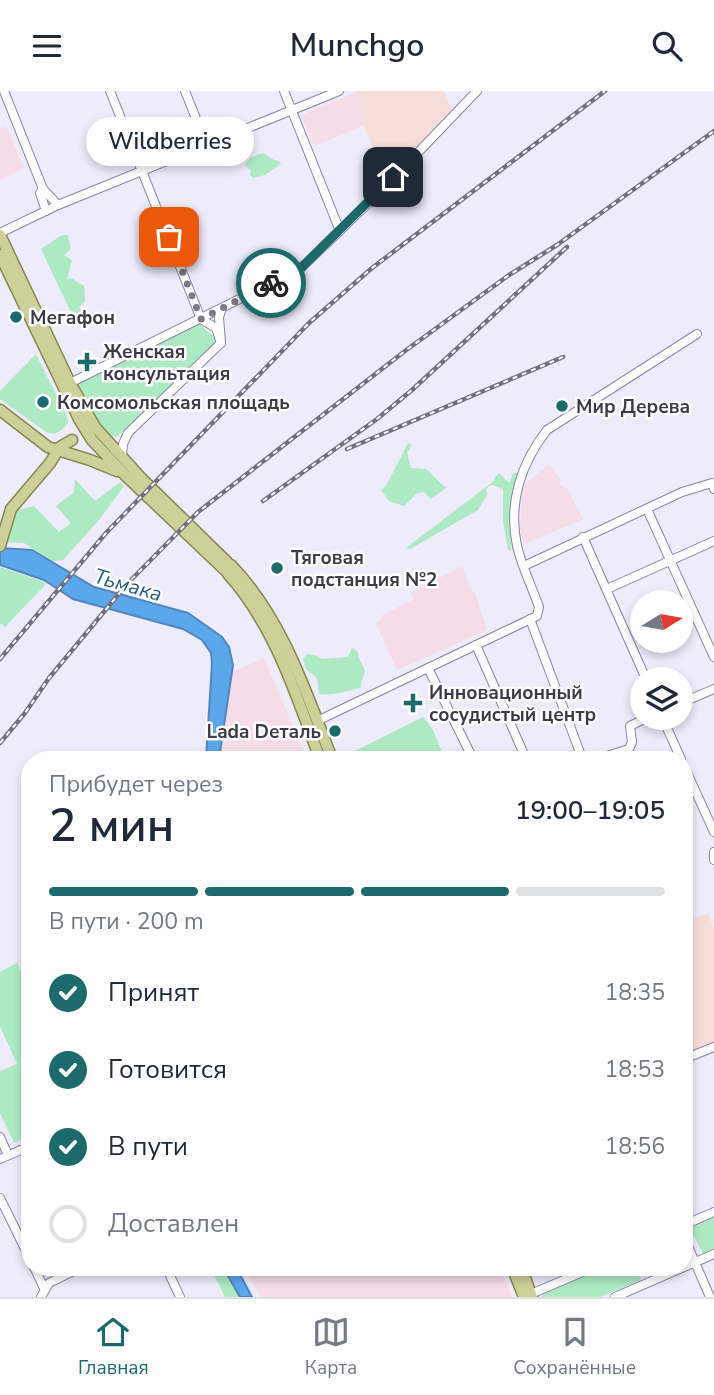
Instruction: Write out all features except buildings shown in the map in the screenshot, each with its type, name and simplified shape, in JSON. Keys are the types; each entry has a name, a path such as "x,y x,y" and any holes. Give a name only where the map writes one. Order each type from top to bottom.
{"main road":[{"path":"0,234 87,415 157,499 256,594 271,618 329,751"},
{"path":"0,255 75,429 92,440 111,447"},
{"path":"0,410 44,444 105,465 126,476 157,499"},
{"path":"75,429 92,440 126,476"},
{"path":"1,540 11,509 50,463 57,447 62,445 75,429"},
{"path":"44,444 50,463"},
{"path":"50,463 77,456"},
{"path":"228,568 269,634 317,751"},
{"path":"304,718 311,722 317,721"},
{"path":"517,1276 529,1296"},
{"path":"523,1276 529,1296"}],"street":[{"path":"4,91 43,189 58,205"},
{"path":"110,91 201,319 216,328 221,343"},
{"path":"185,91 207,146"},
{"path":"284,91 340,231"},
{"path":"0,234 58,205 339,91"},
{"path":"70,383 300,269 477,91"},
{"path":"43,189 40,193 46,211"},
{"path":"221,343 219,317 222,308"},
{"path":"317,721 538,614 539,607 517,545 515,524 516,496 533,447 547,430 697,334"},
{"path":"123,459 122,446 127,435 221,343"},
{"path":"524,566 682,492 713,486"},
{"path":"647,509 714,657"},
{"path":"583,537 641,667"},
{"path":"607,589 714,541"},
{"path":"530,619 579,751"},
{"path":"476,645 522,751"},
{"path":"428,668 469,751"},
{"path":"693,698 714,689"},
{"path":"623,751 629,749 632,742 631,730"},
{"path":"668,730 677,751"},
{"path":"693,786 714,832"},
{"path":"714,852 714,860"},
{"path":"693,1056 714,1048"},
{"path":"0,1137 4,1157 21,1150"},
{"path":"0,1198 21,1241"},
{"path":"693,1221 714,1212"},
{"path":"695,1262 714,1254"},
{"path":"693,1257 710,1297"},
{"path":"37,1276 42,1293"},
{"path":"42,1293 51,1282 63,1276"},
{"path":"170,1276 180,1297"},
{"path":"529,1296 574,1276"},
{"path":"617,1297 664,1276"}],"shaded area":[{"path":"444,91 452,111 386,179 364,126 367,123 356,92"},
{"path":"356,92 368,124 314,146 301,115"},
{"path":"6,126 24,168 0,180 0,129"},
{"path":"549,464 561,480 560,485 567,488 583,519 524,544 520,530 522,487"},
{"path":"462,566 487,630 397,670 376,623 381,616 414,599 411,593"},
{"path":"264,658 304,751 221,751 230,673"},
{"path":"708,913 714,929 714,1042 693,1050 693,919"},
{"path":"248,1276 504,1276 512,1297 261,1297"}],"green space":[{"path":"263,153 281,164 265,175 253,178 250,175 251,170 245,166 246,163"},
{"path":"62,235 68,235 71,249 64,255 72,260 67,279 71,278 84,286 85,301 79,307 86,315 82,324 75,321 41,249"},
{"path":"198,322 212,335 217,335 218,342 117,437 103,430 75,385"},
{"path":"36,354 67,416 68,423 56,433 46,432 0,399 0,391"},
{"path":"408,443 412,445 407,453 411,468 426,469 446,488 431,499 424,492 417,493 404,506 389,501 381,490 386,486"},
{"path":"518,472 511,496 511,551 508,550 503,521 503,489 493,485 486,490 487,495 478,510 410,549 406,548 495,480 499,473 509,483 513,474"},
{"path":"75,479 95,501 120,482 124,486 99,520 63,560 52,561 24,543 5,542 12,512 34,506 59,532 71,523 56,506 74,492"},
{"path":"0,567 47,583 5,627 0,623"},
{"path":"352,648 358,652 365,671 360,688 335,694 319,694 317,678 306,669 303,659 307,654 322,659 348,657"},
{"path":"423,717 433,730 442,751 355,751"},
{"path":"17,963 21,972 21,1140 14,1143 0,1113 0,1071 17,1064 0,1026 0,972"},
{"path":"714,1218 714,1250 703,1254 693,1234 693,1227"},
{"path":"214,1276 228,1276 240,1297 225,1297"},
{"path":"581,1276 639,1276 641,1280 600,1297 542,1297 541,1293"}],"water":[{"path":"0,548 32,550 94,587 188,613 222,637 229,647 233,665 220,751 206,751 212,663 211,653 202,640 183,629 73,599 44,580 0,565"},
{"path":"228,1276 241,1276 252,1297 240,1297"}],"railway":[{"path":"0,659 106,533 309,323 372,268 605,91"},
{"path":"0,743 49,678 127,584 198,512 405,351 714,131"},
{"path":"263,501 377,419 412,390 567,247"},
{"path":"347,449 563,357"}],"way so far":[{"path":"169,237 201,319 271,283"}],"place":[{"name":"Wildberries","path":"169,237"},
{"name":"Мегафон","path":"16,317"},
{"name":"Женская консультация","path":"87,362"},
{"name":"Комсомольская площадь","path":"43,402"},
{"name":"Мир Дерева","path":"562,406"},
{"name":"Тяговая подстанция №2","path":"277,568"},
{"name":"Инновационный сосудистый центр","path":"413,703"},
{"name":"Lada Dеталь","path":"335,731"}],"route":[{"path":"271,283 300,269 393,177"}],"water label":[{"name":"Тьмака","path":"128,585"}]}
